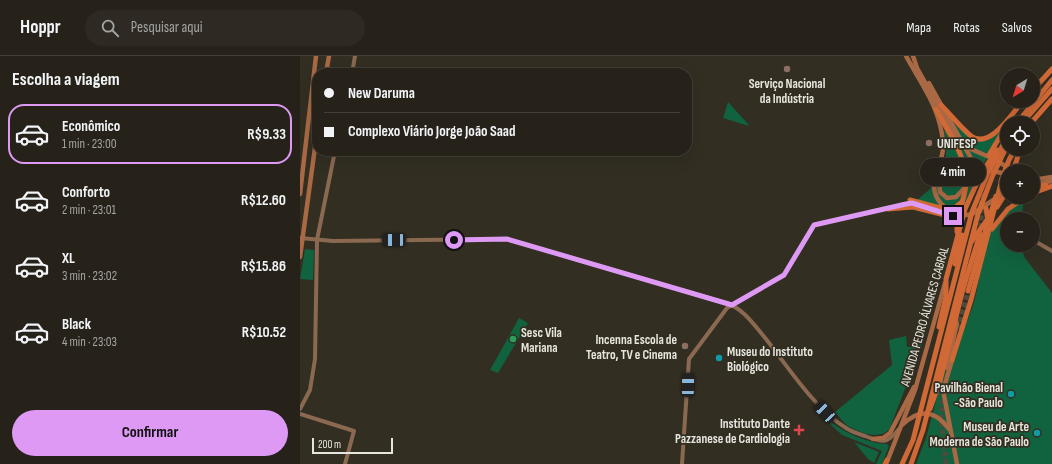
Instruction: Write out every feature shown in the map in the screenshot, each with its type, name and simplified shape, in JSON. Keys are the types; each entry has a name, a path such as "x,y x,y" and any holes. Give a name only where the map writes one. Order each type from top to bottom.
{"highway":[{"path":"1040,82 1052,69"},
{"path":"1023,116 1052,80"},
{"path":"1028,116 1052,89"},
{"path":"1037,116 1052,99"},
{"path":"1032,116 1041,104 1041,101"},
{"path":"941,105 971,136 978,139 984,139 991,136 1017,108"},
{"path":"938,111 965,168 966,184 957,224 957,239"},
{"path":"981,174 1000,138"},
{"path":"981,174 995,152 1000,147"},
{"path":"902,464 913,440 972,212 989,176 1000,147"},
{"path":"911,464 926,417 989,176 1001,156"},
{"path":"1015,164 1018,156"},
{"path":"952,291 951,285 963,227 979,182 988,175 1000,173"},
{"name":"AVENIDA PEDRO ÁLVARES CABRAL","path":"946,279 966,209 981,174"},
{"path":"968,292 1000,185"},
{"path":"1040,187 1052,185"},
{"path":"1040,190 1052,185"},
{"path":"952,360 971,300 1000,187"},
{"path":"910,200 949,210"},
{"path":"944,215 948,214 949,210 962,202"},
{"path":"969,248 1000,203"},
{"path":"988,235 998,219 1016,204"},
{"path":"888,209 913,207 954,218 957,224"},
{"path":"986,208 988,222"},
{"path":"926,417 934,400 959,305 980,234"},
{"path":"931,370 932,355 946,296 946,279"}],"main road":[{"path":"315,68 316,56"},
{"path":"327,68 329,56"},
{"path":"906,56 938,111 960,142 1003,164"},
{"path":"913,56 917,68 938,111 943,144 934,187 937,196 945,207 952,213 963,216 972,214 1000,196"},
{"path":"913,56 977,169"},
{"path":"300,194 312,90"},
{"path":"300,257 301,238 313,156"},
{"path":"966,184 960,170 950,167 944,170 939,181 939,188 942,194 947,198 954,198 960,195 972,180 982,172 993,171 1000,173"},
{"path":"1040,182 1052,177"},
{"path":"1040,183 1052,181"},
{"name":"AVENIDA PEDRO ÁLVARES CABRAL","path":"886,463 920,374 946,279"},
{"path":"958,464 944,395 959,305"},
{"path":"945,384 952,360"},
{"path":"873,439 883,438 890,433 920,374"},
{"path":"901,427 909,419 924,413 933,414 940,418 950,430"}],"street":[{"path":"353,68 355,56"},
{"path":"300,409 310,390 316,350 317,240 334,156"},
{"path":"682,464 689,359 727,308 784,275 814,225 906,204 919,205 953,216 963,216"},
{"path":"301,238 317,240 507,239 732,305 754,325 825,412 848,429 881,442 887,441 894,436 901,427"},
{"path":"1040,244 1052,251"},
{"path":"300,414 354,432 345,464"}],"green space":[{"path":"728,102 748,124 749,126 723,118"},
{"path":"954,124 976,140 987,141 1000,129 1000,133 979,173 964,207 955,220 914,208 916,201 930,189 945,163 947,144 944,131"},
{"path":"1018,204 1023,204 1022,212 1008,212"},
{"path":"1000,221 1000,252 1023,252 1025,258 1052,293 1052,464 959,464 950,423 947,386 952,361 974,302 987,242 990,234"},
{"path":"305,249 314,250 313,280 300,279"},
{"path":"519,318 528,323 498,373 490,370"},
{"path":"906,336 907,347 915,347 924,339 890,428 886,432 876,435 864,433 848,426 835,412 892,365 889,340"},
{"path":"947,360 943,389 957,464 916,464 926,438"},
{"path":"831,422 858,437 881,444 887,444 889,446 882,464 876,464 882,451 842,435 830,424"},
{"path":"854,442 879,452 874,463 868,459"}],"tunnel":[{"path":"981,190 981,228"},
{"path":"958,329 968,291"},
{"path":"944,392 941,416 946,464"}],"place":[{"name":"Serviço Nacional da Indústria","path":"787,69"},
{"name":"UNIFESP","path":"929,143"},
{"name":"Sesc Vila Mariana","path":"513,339"},
{"name":"Incenna Escola de Teatro, TV e Cinema","path":"685,346"},
{"name":"Museu do Instituto Biológico","path":"719,358"},
{"name":"Pavilhão Bienal -São Paulo","path":"1011,394"},
{"name":"Instituto Dante Pazzanese de Cardiologia","path":"799,430"},
{"name":"Museu de Arte Moderna de São Paulo","path":"1037,433"}],"route":[{"path":"454,240 514,240 732,305 784,275 814,225 912,203 953,216"}]}
